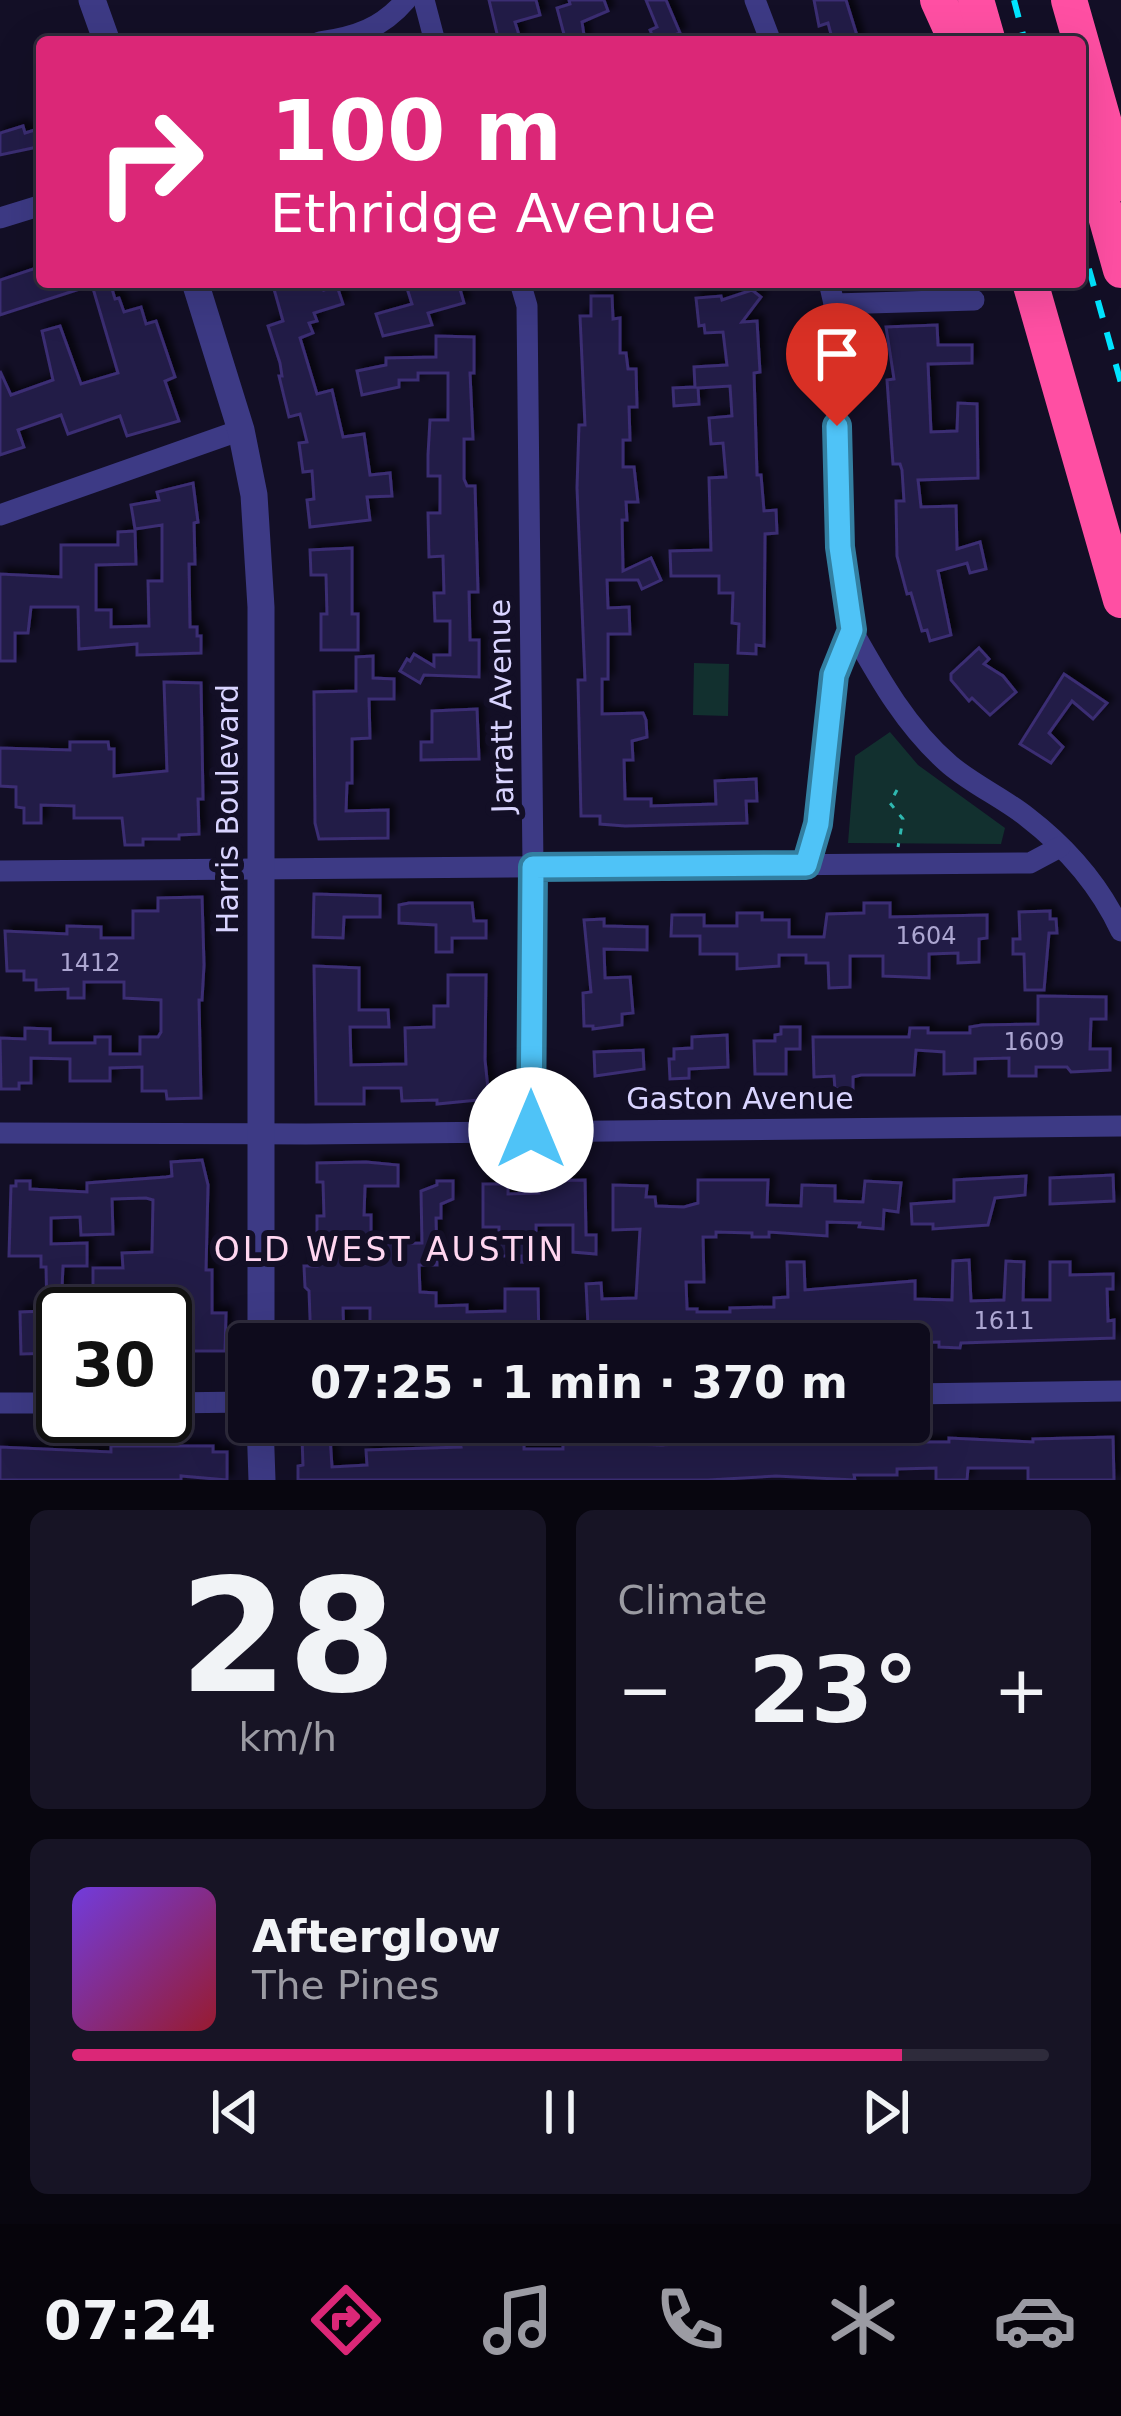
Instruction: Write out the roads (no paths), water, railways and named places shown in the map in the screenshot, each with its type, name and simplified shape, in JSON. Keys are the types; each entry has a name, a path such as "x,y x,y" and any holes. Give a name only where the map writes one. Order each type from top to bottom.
{"highway":[{"path":"938,0 956,36"},
{"path":"950,0 958,36"},
{"path":"976,0 986,36"},
{"path":"1045,0 1055,36"},
{"path":"1070,0 1080,36"},
{"path":"1086,57 1121,183"},
{"path":"1086,145 1121,270"},
{"path":"1032,288 1121,601"},
{"path":"1058,288 1121,514"}],"street":[{"path":"92,0 105,36"},
{"path":"354,36 384,22 406,0"},
{"path":"424,0 433,36"},
{"path":"755,0 769,36"},
{"path":"0,218 36,207"},
{"name":"Harris Boulevard","path":"198,288 241,430 254,495 261,607 261,1323"},
{"name":"Jarratt Avenue","path":"522,288 527,306 531,1130"},
{"path":"974,300 831,293 840,547 852,630 905,718 974,783 1026,816 1060,847 1093,883 1121,931"},
{"path":"0,514 241,430"},
{"path":"806,865 818,824 834,675 852,630"},
{"path":"0,871 1030,863 1060,847"},
{"name":"Gaston Avenue","path":"0,1132 1121,1126"},
{"path":"930,1394 1121,1391"},
{"path":"192,1402 228,1402"},
{"path":"0,1403 36,1403"},
{"path":"261,1443 262,1480"}],"railway":[{"path":"1014,0 1023,36"},
{"path":"1086,258 1121,383"}],"district":[{"name":"OLD WEST AUSTIN","path":"390,1249"}]}
